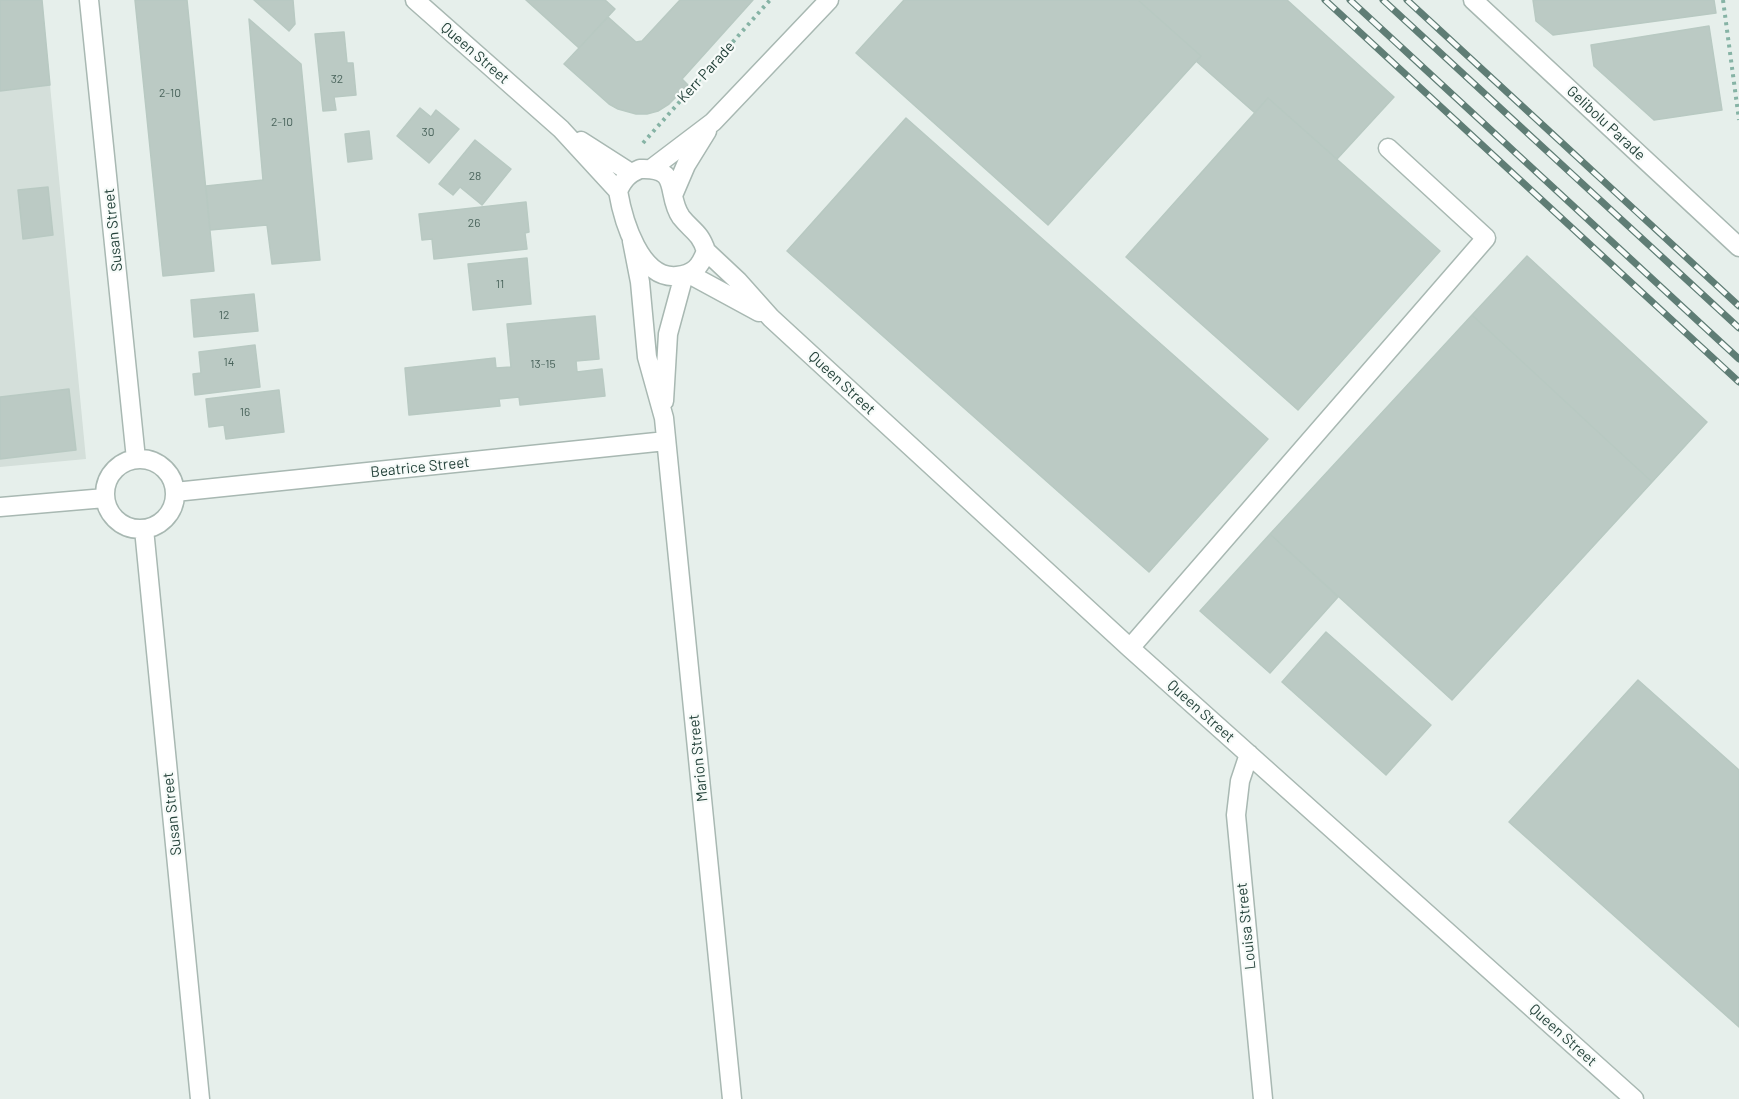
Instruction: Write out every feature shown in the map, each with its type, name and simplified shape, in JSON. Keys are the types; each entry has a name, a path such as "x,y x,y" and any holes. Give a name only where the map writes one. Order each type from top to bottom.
{"street":[{"name":"Susan Street","path":"89,0 136,459"},
{"name":"Queen Street","path":"415,0 561,129 618,191"},
{"path":"632,240 618,191 623,181 631,173 640,169 651,169 713,122 829,0"},
{"name":"Gelibolu Parade","path":"1473,0 1739,247"},
{"path":"674,193 686,165 713,122"},
{"name":"Queen Street","path":"561,129 631,173"},
{"path":"1130,648 1486,238 1388,148"},
{"name":"Queen Street","path":"651,169 664,173 671,182 680,216 699,234 706,251 738,281 771,318 1130,648 1634,1099"},
{"name":"Queen Street","path":"632,240 652,269 671,276 686,275 771,318"},
{"name":"Marion Street","path":"632,240 640,282 647,357 664,418"},
{"path":"686,275 701,264 706,251"},
{"name":"Marion Street","path":"686,275 668,334 664,418 732,1099"},
{"name":"Beatrice Street","path":"175,492 666,441"},
{"path":"136,459 158,464 166,471 175,492 170,513 154,527 144,529 132,529 123,525 108,509 105,498 105,488 109,477 116,469 136,459"},
{"path":"0,507 105,498"},
{"name":"Susan Street","path":"144,529 201,1099"},
{"name":"Louisa Street","path":"1249,754 1240,781 1236,815 1263,1099"}],"path":[{"name":"Kerr Parade","path":"642,143 770,0"},
{"path":"1723,0 1739,120"}],"shaded area":[{"path":"50,85 86,459 0,467 0,91"}],"building":[{"path":"0,0 42,0 50,85 0,91"},
{"path":"135,0 187,0 214,271 163,276"},
{"path":"254,0 293,0 295,24 289,31"},
{"path":"526,0 605,0 615,9 579,48"},
{"path":"680,0 753,0 682,79 688,85 669,104 658,111 636,114 618,109 609,104 564,64 608,17 636,42 642,41"},
{"path":"904,0 1138,0 1201,56 1048,225 856,53"},
{"path":"1138,0 1287,0 1394,97 1337,159 1268,98 1255,113 1196,61 1201,56"},
{"path":"1533,0 1714,0 1716,13 1553,35 1536,21"},
{"path":"249,19 301,64 320,260 272,264 267,225 210,230 206,186 263,180"},
{"path":"1709,26 1722,110 1654,120 1594,66 1591,45"},
{"path":"344,32 347,63 353,63 356,95 334,97 336,110 323,111 315,34"},
{"path":"1268,98 1440,251 1298,410 1126,257"},
{"path":"420,108 431,117 436,110 459,129 429,163 397,136"},
{"path":"906,118 1268,439 1149,572 787,251"},
{"path":"369,131 372,159 348,162 345,134"},
{"path":"475,140 511,169 482,205 460,187 453,195 439,184"},
{"path":"48,187 53,235 23,239 18,190"},
{"path":"526,202 529,232 525,233 527,249 434,259 432,239 422,240 419,214"},
{"path":"1527,256 1707,422 1652,482 1472,315"},
{"path":"527,258 531,304 473,310 468,264"},
{"path":"254,294 258,331 194,337 191,300"},
{"path":"1472,315 1652,482 1452,700 1270,534"},
{"path":"595,316 599,359 576,361 577,372 602,369 605,396 520,405 519,397 499,399 500,406 409,415 405,368 495,358 496,368 511,367 507,324"},
{"path":"255,345 260,387 195,395 193,374 201,373 199,352"},
{"path":"69,389 76,450 0,459 0,397"},
{"path":"279,390 284,432 226,439 224,425 209,427 206,399"},
{"path":"1270,534 1338,597 1270,673 1200,611"},
{"path":"1326,632 1431,725 1386,775 1282,682"},
{"path":"1638,680 1739,770 1739,1027 1509,822"}],"railway":[{"path":"1325,0 1739,382"},
{"path":"1350,0 1739,359"},
{"path":"1383,0 1739,328"},
{"path":"1407,0 1739,306"}]}
